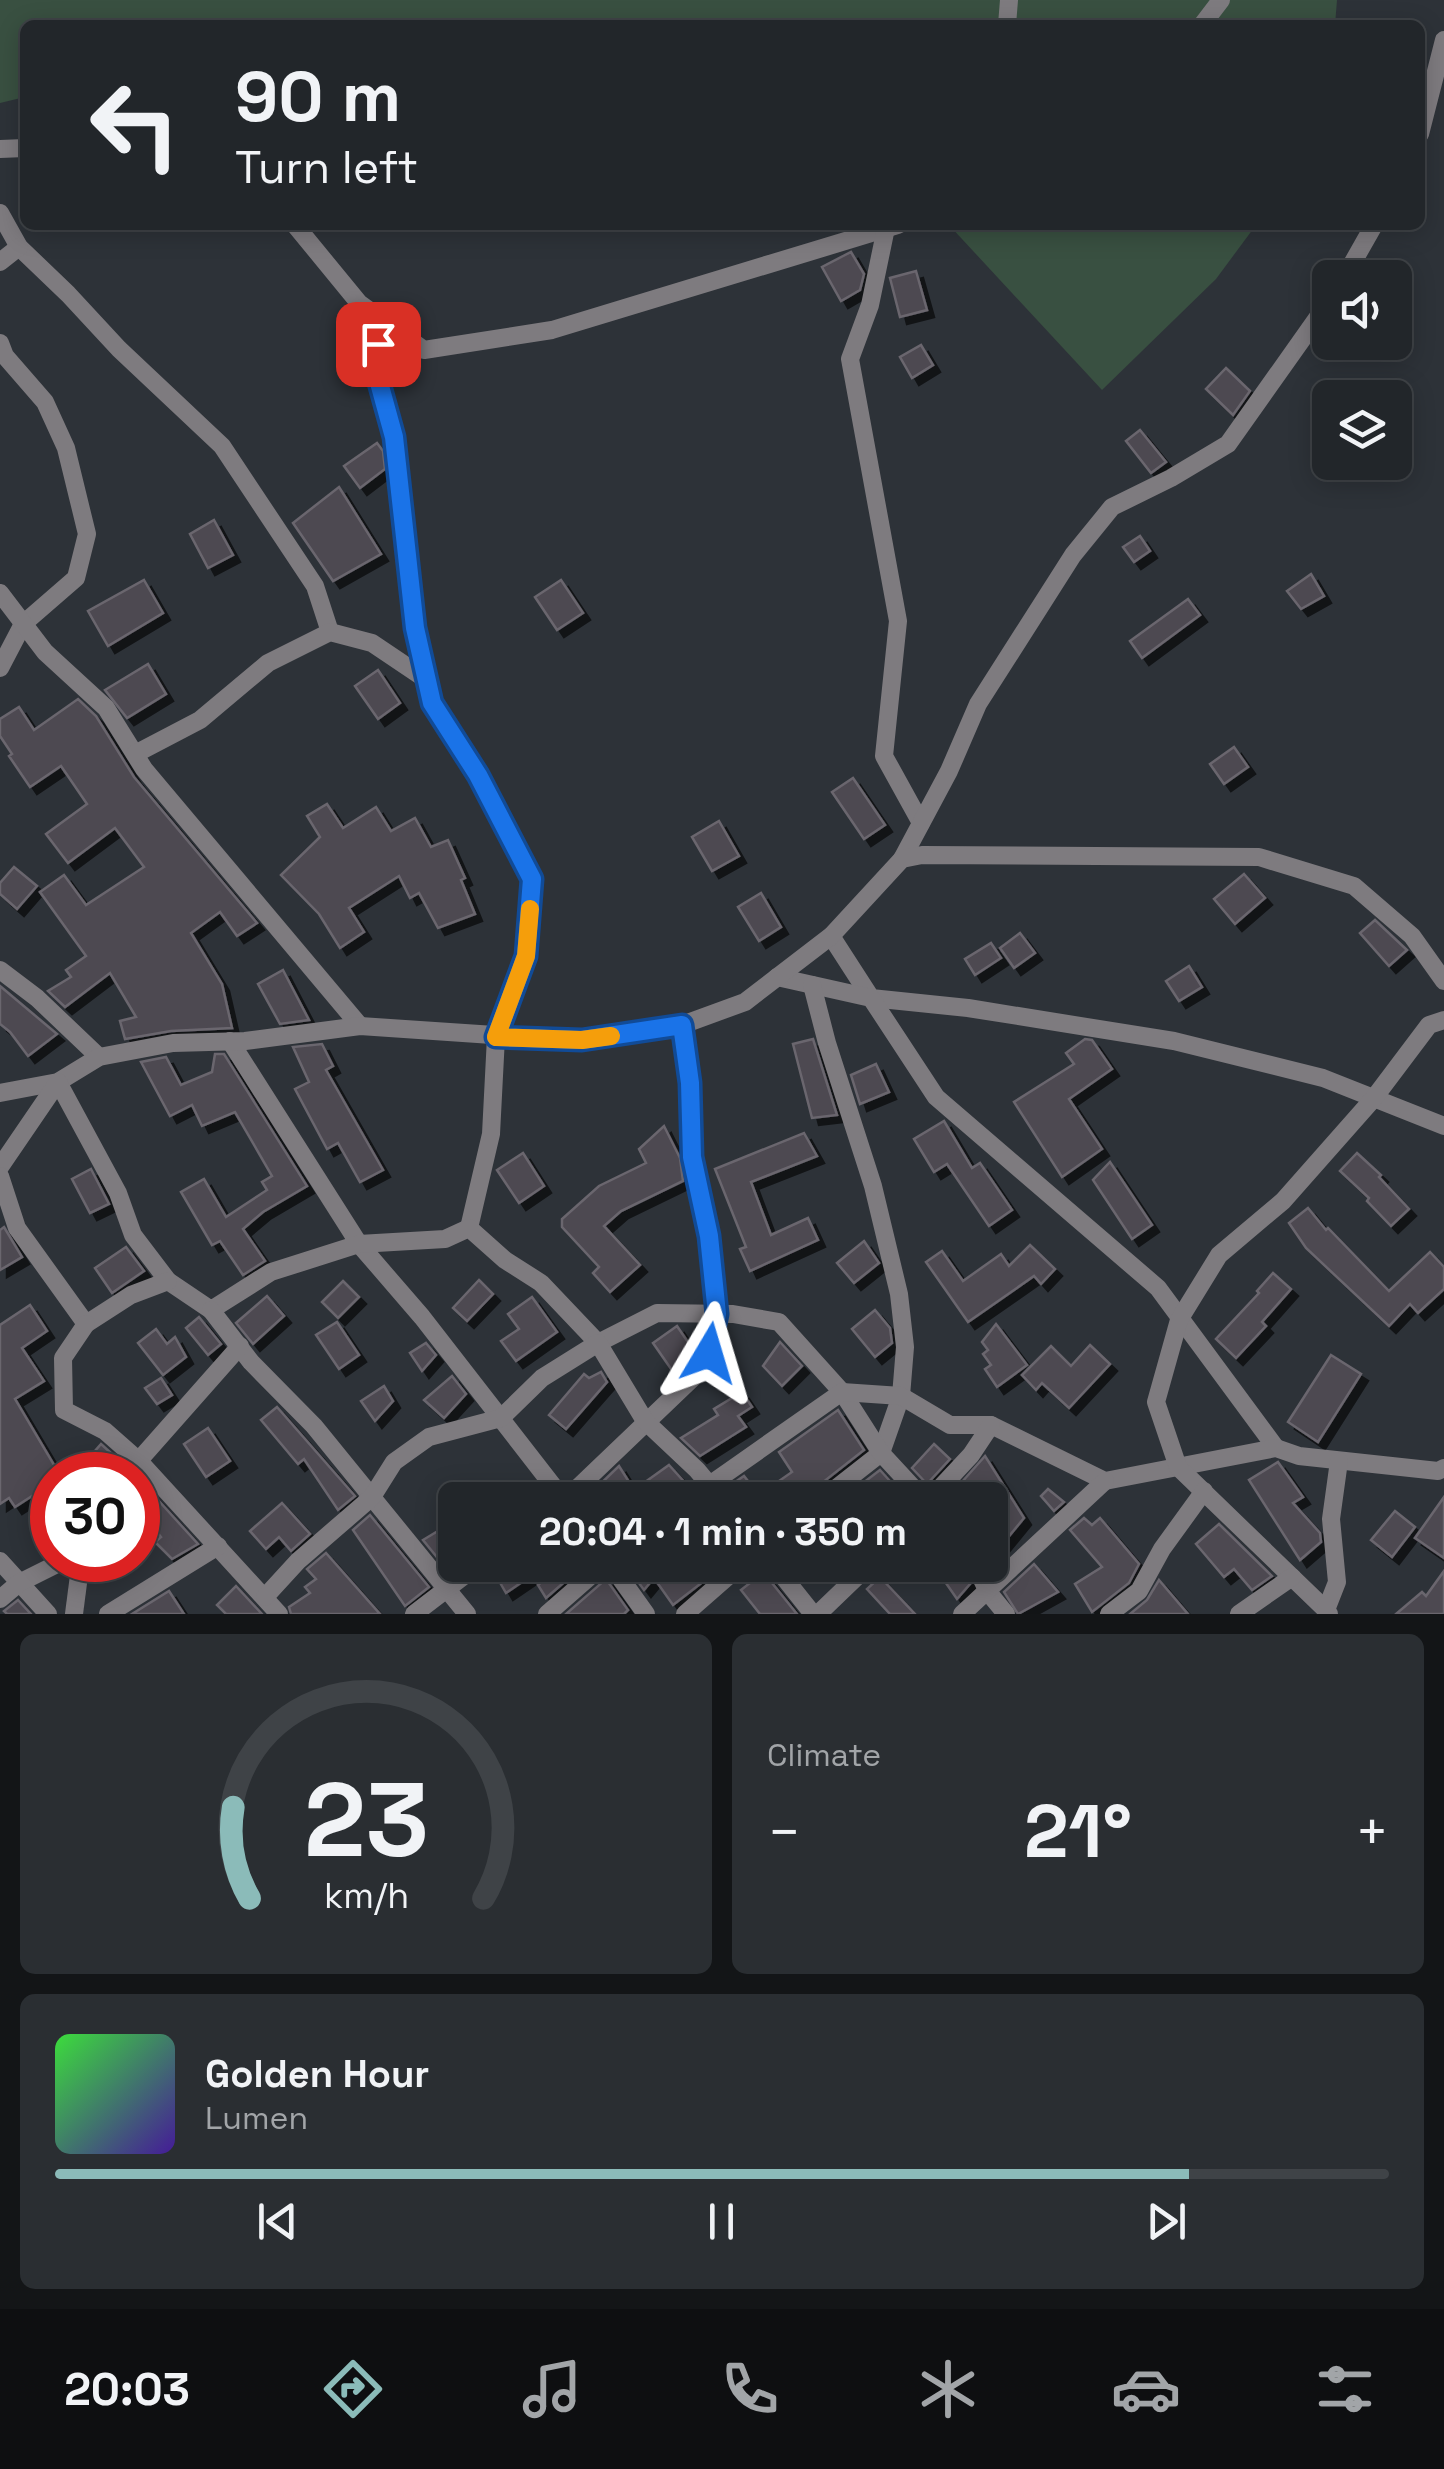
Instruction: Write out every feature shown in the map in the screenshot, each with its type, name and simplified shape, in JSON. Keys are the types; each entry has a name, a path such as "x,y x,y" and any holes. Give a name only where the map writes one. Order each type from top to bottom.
{"street":[{"path":"1206,20 1221,0"},
{"path":"1425,114 1444,40"},
{"path":"0,213 19,247 118,349 222,446 315,586 330,632"},
{"path":"299,230 358,303 424,350 552,330 880,230"},
{"path":"891,230 850,359 898,621 884,756 921,823"},
{"path":"1354,260 1371,230"},
{"path":"0,262 19,247"},
{"path":"381,319 375,368 394,437 415,628 432,703 478,775 532,879 526,956 496,1037 491,1134 469,1228"},
{"path":"0,1093 58,1082 99,1057 173,1042 230,1042 360,1026 582,1040 682,1025 744,1002 831,936 902,859 978,704 1073,555 1112,507 1228,444 1312,325"},
{"path":"0,343 5,356 45,402 66,448 87,534 76,578 23,624 0,668"},
{"path":"0,593 44,652 106,708 135,754 190,826 360,1026"},
{"path":"135,754 200,720 268,663 330,632 372,643 427,680"},
{"path":"902,859 1259,857 1354,886 1412,936 1444,981"},
{"path":"831,936 936,1097 1158,1288 1276,1448"},
{"path":"0,970 38,998 99,1057"},
{"path":"778,977 871,998 968,1008 1174,1041 1322,1078 1444,1126"},
{"path":"812,985 826,1043 872,1186 899,1294 905,1347 901,1396 881,1453 844,1482"},
{"path":"1339,1461 1331,1519 1337,1582 1327,1612 1178,1467 1156,1402 1179,1320 1219,1255 1283,1201 1374,1098 1429,1025 1444,1020"},
{"path":"583,1482 700,1372 709,1353 717,1314 709,1236 692,1157 690,1083 682,1025"},
{"path":"230,1042 359,1244 551,1482"},
{"path":"0,1167 58,1082"},
{"path":"58,1082 118,1193 133,1235 168,1282 211,1310 314,1426 467,1614"},
{"path":"0,1176 16,1228 86,1324"},
{"path":"211,1310 271,1272 359,1244 445,1239 469,1228"},
{"path":"469,1228 505,1260 541,1284 598,1343 645,1421 707,1482"},
{"path":"120,1452 104,1431 64,1410 64,1358 86,1324 131,1295 168,1282"},
{"path":"265,1596 298,1561 372,1498 394,1462 429,1437 501,1418 542,1378 657,1313 717,1314 779,1322 842,1392 881,1453 909,1482"},
{"path":"146,1452 240,1346"},
{"path":"712,1482 842,1392 901,1396 950,1425 991,1424 1105,1480"},
{"path":"946,1482 971,1455 991,1424"},
{"path":"962,1614 1105,1480 1276,1448 1299,1456 1339,1461 1438,1472 1444,1468"},
{"path":"1109,1614 1138,1591 1162,1549 1204,1492"},
{"path":"160,1493 218,1546 279,1614"},
{"path":"108,1614 218,1546"},
{"path":"0,1561 48,1614"},
{"path":"1239,1614 1292,1576"},
{"path":"0,1599 30,1577"},
{"path":"74,1614 78,1582"},
{"path":"414,1614 455,1582"},
{"path":"547,1614 584,1582"},
{"path":"623,1582 646,1614"},
{"path":"685,1614 722,1582"},
{"path":"789,1582 816,1614 851,1582"},
{"path":"983,1582 1006,1614"}],"green space":[{"path":"0,0 1337,0 1335,20 20,20 20,98 0,103"},
{"path":"954,230 1252,230 1216,279 1102,390"}],"building":[{"path":"851,252 864,274 860,290 841,301 822,267"},
{"path":"916,271 927,310 900,317 890,278"},
{"path":"921,345 933,365 912,378 900,357"},
{"path":"1226,368 1250,391 1233,415 1206,389"},
{"path":"1140,430 1166,462 1151,473 1126,441"},
{"path":"377,443 383,451 385,469 360,488 344,466"},
{"path":"339,487 381,554 333,581 293,523"},
{"path":"214,520 233,555 208,568 190,534"},
{"path":"1140,536 1150,551 1134,562 1123,547"},
{"path":"1311,574 1324,596 1301,609 1287,591"},
{"path":"144,580 163,613 108,646 88,611"},
{"path":"561,580 583,613 557,630 535,597"},
{"path":"1188,599 1200,615 1142,658 1130,641"},
{"path":"148,664 166,694 127,718 105,690"},
{"path":"378,670 400,703 378,719 355,686"},
{"path":"78,699 96,716 134,777 257,923 237,936 220,912 191,933 222,984 232,1028 171,1031 125,1039 120,1021 136,1017 110,973 65,1007 48,991 71,977 66,970 86,956 40,892 64,875 86,905 144,867 115,828 68,863 46,834 87,804 61,766 30,787 0,736 0,719 19,707 34,730"},
{"path":"1234,747 1248,767 1224,784 1210,764"},
{"path":"853,778 885,825 864,839 832,792"},
{"path":"327,804 343,828 376,807 391,831 415,818 431,847 448,840 475,914 438,928 419,893 410,898 399,876 349,908 364,932 340,948 319,914 281,875 320,837 307,816"},
{"path":"719,821 739,856 712,871 692,837"},
{"path":"14,867 37,886 17,909 0,894 0,883"},
{"path":"1244,874 1265,898 1235,924 1214,899"},
{"path":"761,893 781,927 759,941 738,907"},
{"path":"1375,920 1407,950 1389,966 1360,933"},
{"path":"1020,933 1035,953 1014,968 1000,948"},
{"path":"991,943 1001,958 975,975 965,959"},
{"path":"1189,966 1202,987 1179,1001 1166,981"},
{"path":"283,970 309,1020 280,1024 258,984"},
{"path":"0,986 57,1034 28,1056 0,1024"},
{"path":"813,1039 837,1115 812,1118 793,1044"},
{"path":"1085,1039 1092,1040 1112,1069 1069,1099 1102,1149 1062,1177 1014,1102 1074,1064 1066,1053"},
{"path":"322,1044 333,1066 326,1070 383,1170 360,1182 338,1143 327,1149 295,1089 309,1082 293,1047"},
{"path":"215,1054 224,1054 307,1186 243,1229 265,1261 243,1275 220,1241 212,1245 181,1192 204,1179 226,1217 267,1190 262,1182 272,1176 235,1112 202,1126 192,1105 170,1116 141,1062 166,1057 181,1085 212,1072"},
{"path":"876,1064 889,1092 860,1104 851,1075"},
{"path":"944,1121 972,1168 980,1163 1012,1210 989,1226 947,1164 934,1172 914,1139"},
{"path":"664,1126 680,1158 683,1181 621,1211 604,1226 640,1265 610,1292 593,1273 599,1267 562,1227 562,1219 599,1186 646,1163 639,1149"},
{"path":"804,1133 817,1156 751,1182 771,1235 808,1218 818,1240 750,1271 740,1249 746,1247 715,1169"},
{"path":"523,1153 544,1186 519,1203 497,1170"},
{"path":"1357,1153 1409,1209 1391,1226 1340,1171"},
{"path":"1110,1162 1152,1225 1132,1239 1093,1180"},
{"path":"91,1169 109,1204 90,1213 72,1179"},
{"path":"1308,1208 1389,1291 1430,1252 1444,1267 1444,1289 1418,1313 1410,1304 1389,1326 1306,1248 1289,1223"},
{"path":"4,1227 22,1257 0,1270 0,1230"},
{"path":"864,1241 879,1263 854,1283 837,1263"},
{"path":"1030,1245 1055,1269 1041,1284 1034,1276 968,1322 926,1262 942,1251 963,1281 1001,1254 1009,1266"},
{"path":"126,1247 144,1271 112,1293 95,1268"},
{"path":"1273,1273 1291,1289 1262,1322 1266,1326 1236,1358 1216,1339"},
{"path":"479,1280 493,1294 467,1321 453,1308"},
{"path":"343,1281 359,1297 338,1318 322,1302"},
{"path":"267,1296 284,1316 253,1344 236,1323"},
{"path":"532,1297 557,1332 516,1361 501,1341 519,1329 508,1314"},
{"path":"30,1305 47,1331 22,1348 44,1381 15,1399 46,1452 30,1452 30,1497 15,1507 9,1498 0,1504 0,1325"},
{"path":"875,1310 890,1328 892,1343 875,1357 852,1329"},
{"path":"199,1317 221,1344 208,1355 186,1328"},
{"path":"337,1322 359,1355 339,1369 316,1335"},
{"path":"996,1324 1027,1365 997,1387 985,1369 991,1365 983,1354 988,1350 982,1342"},
{"path":"677,1326 694,1351 689,1364 676,1376 653,1343"},
{"path":"156,1329 167,1344 175,1337 186,1357 163,1375 138,1343"},
{"path":"780,1342 802,1366 782,1386 763,1366"},
{"path":"426,1343 436,1355 422,1371 410,1353"},
{"path":"1090,1345 1110,1364 1069,1408 1042,1383 1036,1390 1022,1375 1051,1346 1071,1366"},
{"path":"1331,1355 1361,1374 1318,1442 1288,1422"},
{"path":"601,1372 607,1382 566,1429 549,1415 584,1374 589,1378"},
{"path":"452,1376 466,1394 444,1418 424,1400"},
{"path":"161,1378 172,1395 157,1404 145,1388"},
{"path":"384,1386 393,1401 375,1421 361,1401"},
{"path":"742,1392 752,1407 738,1416 746,1427 700,1456 681,1438 718,1415 714,1409"},
{"path":"277,1407 355,1496 338,1510 304,1459 298,1464 261,1420"},
{"path":"838,1410 864,1450 823,1482 778,1482 792,1472 779,1452"},
{"path":"208,1428 230,1461 206,1477 184,1444"},
{"path":"934,1444 950,1459 929,1482 912,1468"},
{"path":"985,1456 1001,1482 962,1482"},
{"path":"1278,1462 1303,1497 1293,1503 1320,1533 1321,1542 1300,1560 1249,1480"},
{"path":"669,1465 684,1482 645,1482"},
{"path":"619,1466 629,1482 602,1482"},
{"path":"880,1470 891,1482 864,1482"},
{"path":"1048,1489 1064,1502 1054,1511 1041,1496"},
{"path":"1008,1493 1024,1518 1008,1537"},
{"path":"1444,1497 1444,1558 1415,1538"},
{"path":"160,1502 198,1544 172,1559 160,1547"},
{"path":"282,1503 310,1534 291,1551 279,1537 266,1549 250,1531"},
{"path":"1395,1511 1415,1527 1392,1557 1371,1540"},
{"path":"370,1515 429,1587 405,1606 353,1530"},
{"path":"1084,1518 1092,1525 1100,1518 1139,1564 1129,1583 1092,1612 1075,1584 1102,1567 1070,1530"},
{"path":"1219,1524 1272,1576 1252,1590 1234,1569 1224,1577 1196,1544"},
{"path":"438,1531 438,1558 423,1540"},
{"path":"326,1553 380,1614 291,1614 289,1607 310,1593 305,1587 316,1579 307,1569"},
{"path":"1034,1564 1058,1592 1018,1614 1004,1592"},
{"path":"1444,1571 1444,1614 1396,1614 1422,1592 1426,1596"},
{"path":"1159,1580 1188,1614 1130,1614 1147,1600"},
{"path":"500,1582 522,1582 506,1593"},
{"path":"542,1582 564,1582 546,1598 538,1585"},
{"path":"603,1582 608,1582 628,1610 624,1614 566,1614"},
{"path":"657,1582 703,1582 673,1605"},
{"path":"751,1582 772,1582 797,1614 760,1614 741,1590"},
{"path":"875,1582 885,1582 915,1614 890,1614 867,1589"},
{"path":"945,1582 969,1582 970,1584 957,1599"},
{"path":"236,1586 262,1614 226,1614 217,1605"},
{"path":"169,1591 184,1614 132,1614"},
{"path":"18,1600 31,1614 4,1611"}],"slow traffic":[{"path":"530,909 526,956 496,1037 582,1040 611,1036"}],"route":[{"path":"378,344 375,368 394,437 415,628 432,703 478,775 532,879 526,956 496,1037 582,1040 682,1025 690,1083 692,1157 709,1236 717,1314 709,1353"}]}
